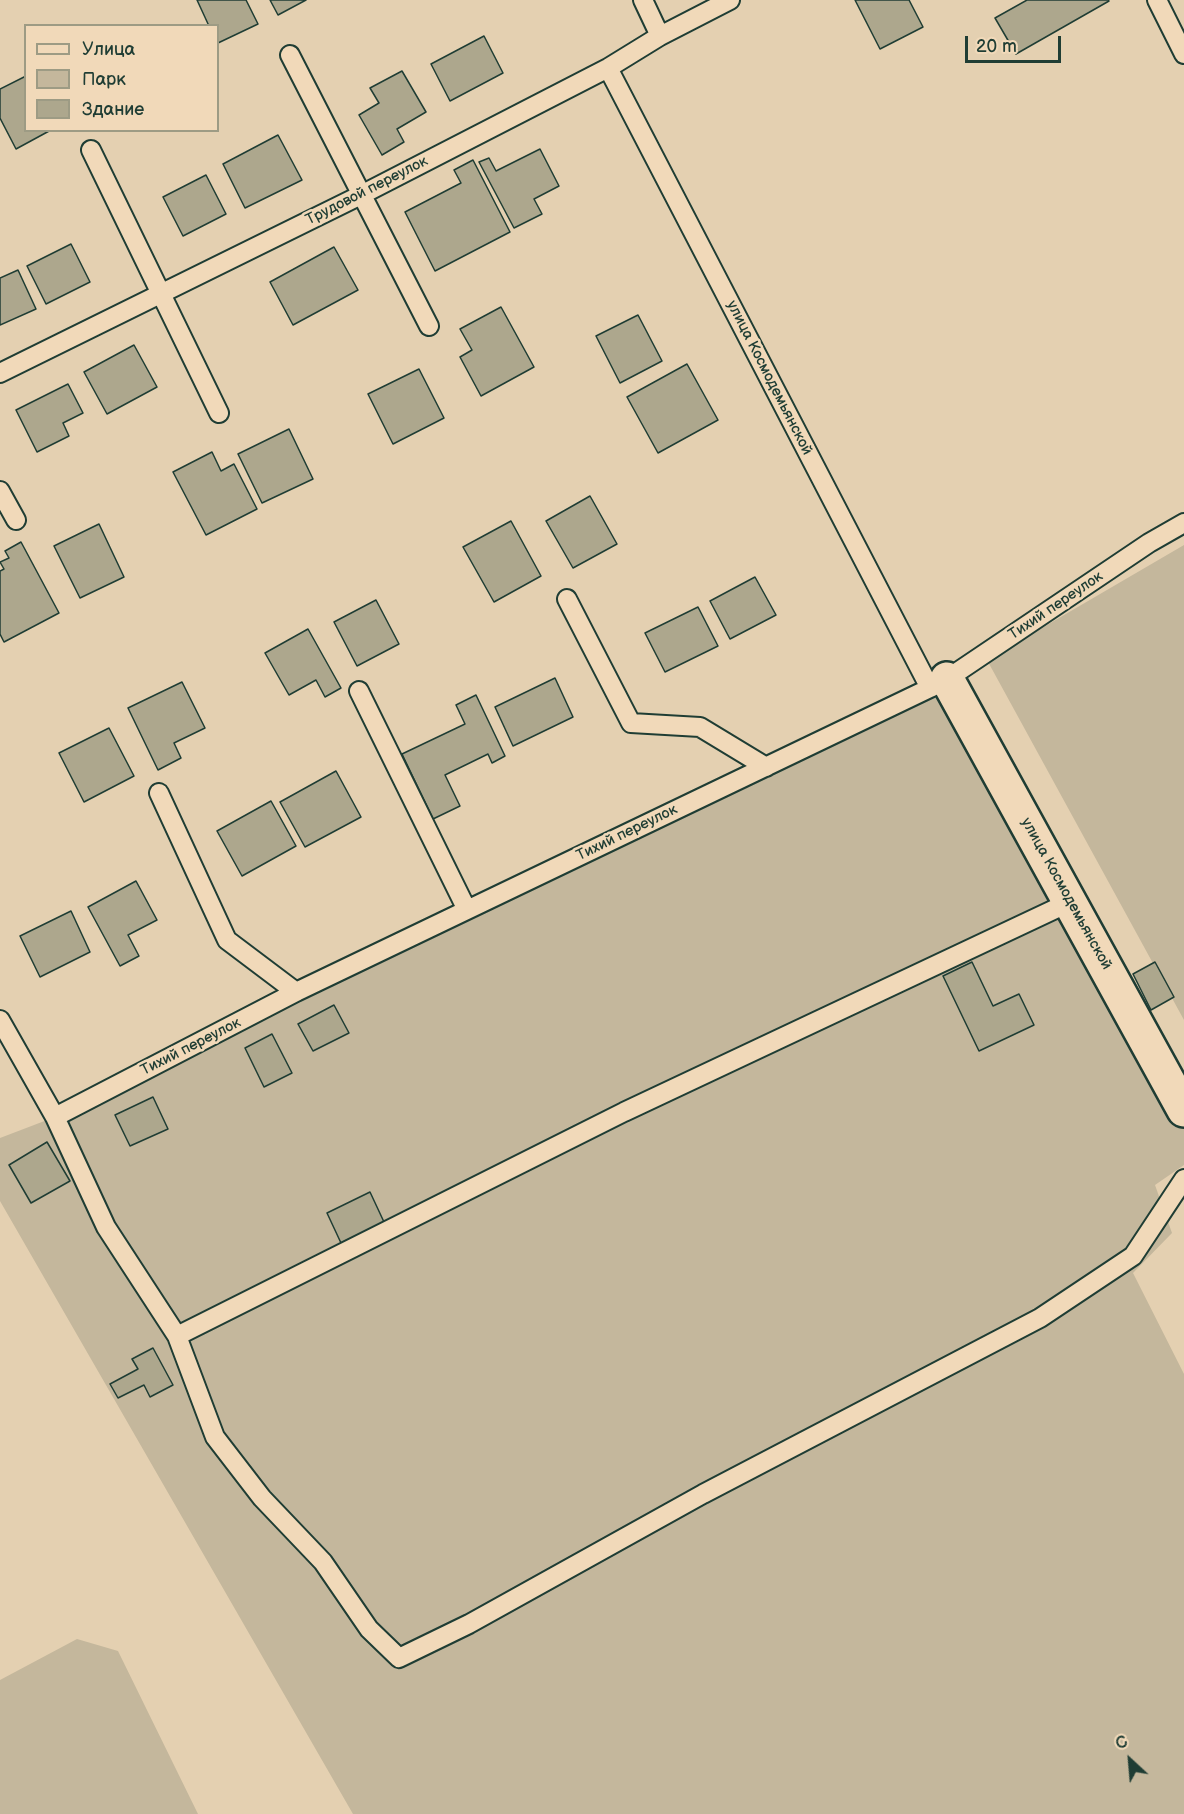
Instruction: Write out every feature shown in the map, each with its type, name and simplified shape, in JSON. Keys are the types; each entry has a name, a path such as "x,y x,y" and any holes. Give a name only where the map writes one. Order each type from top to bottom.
{"street":[{"name":"улица Космодемьянской","path":"939,684 1070,902 1184,1110"}],"lane":[{"path":"642,0 660,36"},
{"name":"Трудовой переулок","path":"0,373 361,195 608,68 660,36 730,0"},
{"path":"1157,0 1184,54"},
{"path":"290,55 429,326"},
{"name":"улица Космодемьянской","path":"608,68 939,684"},
{"path":"91,150 159,294 219,413"},
{"path":"0,491 16,520"},
{"name":"Тихий переулок","path":"55,1117 296,992 939,684 1149,543 1184,523"},
{"path":"567,599 631,723 700,727 766,767"},
{"path":"359,691 466,910"},
{"path":"159,793 227,940 296,992"},
{"path":"177,1336 624,1112 1070,902"},
{"path":"0,1020 55,1117 106,1227 177,1336 215,1437 262,1498 322,1562 369,1629 399,1658 470,1624 703,1494 1040,1318 1133,1256 1184,1179"}],"green space":[{"path":"1184,545 1184,1020 987,660"},
{"path":"947,679 1184,1110 1184,1165 1155,1185 1172,1233 1133,1273 1184,1374 1184,1814 353,1814 0,1201 0,1138 55,1117"},
{"path":"77,1639 118,1651 198,1814 0,1814 0,1680"}],"building":[{"path":"197,0 246,0 258,24 219,43 219,24 208,24"},
{"path":"270,0 306,0 278,15"},
{"path":"855,0 909,0 923,27 880,49"},
{"path":"1027,0 1109,1 1016,54 995,18"},
{"path":"484,36 503,73 450,101 431,64"},
{"path":"402,71 426,112 397,129 404,142 382,155 359,115 379,103 370,88"},
{"path":"24,77 24,132 47,132 16,149 0,118 0,89"},
{"path":"278,135 302,180 245,208 223,164"},
{"path":"540,149 559,186 534,199 542,214 514,228 479,162 489,158 496,171"},
{"path":"473,160 510,232 435,271 405,212 461,183 454,170"},
{"path":"206,175 226,214 183,236 163,197"},
{"path":"71,244 90,282 46,304 27,266"},
{"path":"334,247 358,290 293,325 270,282"},
{"path":"18,270 36,309 0,325 0,278"},
{"path":"501,307 534,367 481,396 460,357 472,350 460,329"},
{"path":"638,315 662,361 620,383 596,336"},
{"path":"134,345 157,387 107,414 84,372"},
{"path":"687,364 718,420 658,453 627,397"},
{"path":"419,369 444,418 393,444 368,394"},
{"path":"68,384 83,413 63,423 69,436 37,452 16,410"},
{"path":"289,429 313,479 262,503 238,454"},
{"path":"212,452 221,471 234,464 257,509 206,535 173,472"},
{"path":"590,496 617,544 573,568 546,521"},
{"path":"511,521 541,576 494,602 463,547"},
{"path":"99,524 124,577 80,598 54,546"},
{"path":"21,542 59,613 4,642 0,634 0,571 4,569 0,562 9,558 5,551"},
{"path":"755,577 776,615 730,639 710,601"},
{"path":"376,600 399,644 357,666 334,622"},
{"path":"698,607 718,646 665,672 645,633"},
{"path":"308,629 341,688 325,697 316,680 289,695 265,653"},
{"path":"555,678 573,717 513,746 495,707"},
{"path":"182,682 205,728 174,743 181,758 158,770 128,708"},
{"path":"476,695 505,756 492,763 488,754 445,775 460,806 433,819 402,754 465,724 456,705"},
{"path":"109,728 134,776 84,802 59,753"},
{"path":"336,771 361,817 305,847 280,802"},
{"path":"271,801 296,846 242,876 217,831"},
{"path":"136,881 157,920 128,935 139,956 120,966 88,907"},
{"path":"71,911 90,952 40,977 20,936"},
{"path":"972,962 993,1006 1019,994 1034,1025 979,1051 943,976"},
{"path":"1155,962 1174,997 1151,1010 1133,974"},
{"path":"334,1005 349,1033 313,1051 298,1024"},
{"path":"272,1034 292,1073 264,1087 245,1048"},
{"path":"153,1097 168,1129 130,1146 115,1115"},
{"path":"47,1142 70,1181 31,1203 9,1165"},
{"path":"370,1192 384,1222 341,1243 327,1213"},
{"path":"153,1348 173,1385 150,1397 144,1385 118,1398 110,1384 138,1369 132,1359"}]}
